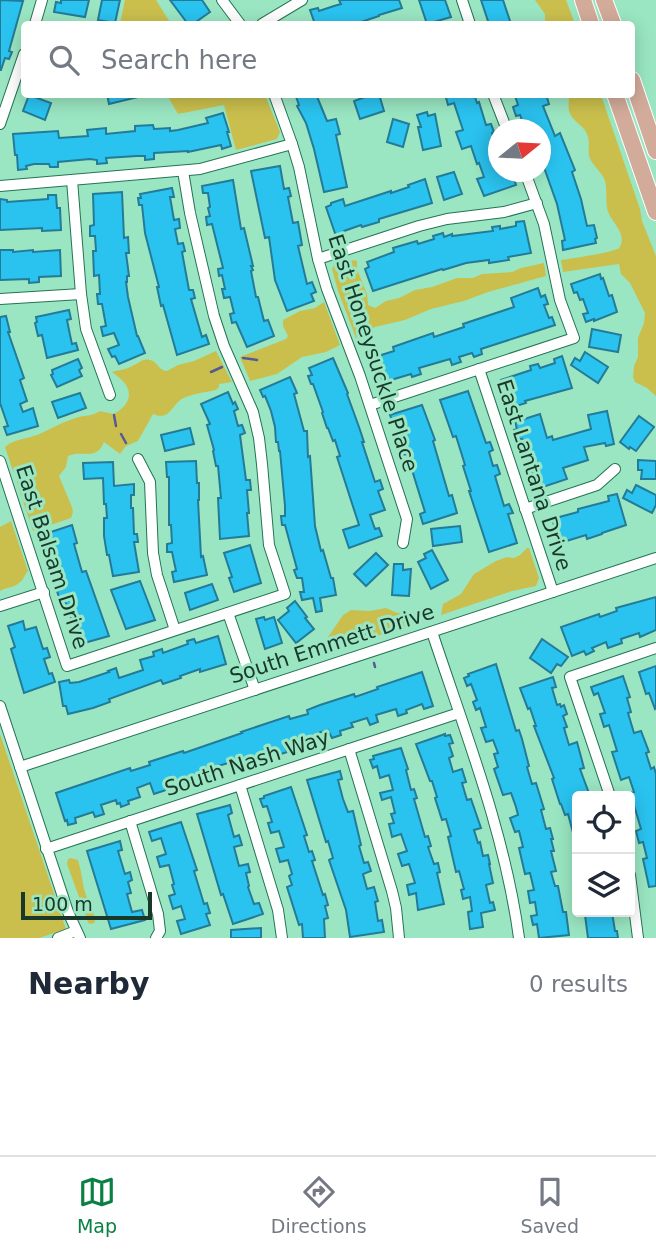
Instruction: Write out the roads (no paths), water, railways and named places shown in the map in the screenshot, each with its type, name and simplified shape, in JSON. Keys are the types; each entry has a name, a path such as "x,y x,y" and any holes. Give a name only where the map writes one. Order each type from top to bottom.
{"main road":[{"path":"583,0 590,21"},
{"path":"604,0 612,21"},
{"path":"635,89 656,152"},
{"path":"616,98 656,212"}],"street":[{"path":"39,21 42,0"},
{"path":"222,0 238,21"},
{"path":"267,21 302,0"},
{"path":"462,0 469,21"},
{"path":"0,124 21,63"},
{"name":"East Honeysuckle Place","path":"275,98 292,144 327,289 370,405 407,519 403,543"},
{"path":"495,98 503,119"},
{"path":"0,186 183,171 214,166 292,144"},
{"path":"138,459 150,482 153,552 157,575 175,630 285,594 268,545 262,464 253,412 214,316 183,171"},
{"path":"72,180 86,329 110,395"},
{"path":"370,405 574,338 560,300 544,224 529,182"},
{"path":"318,259 419,226 447,219 504,212 537,202"},
{"path":"0,299 81,294"},
{"name":"East Lantana Drive","path":"479,369 553,592"},
{"name":"East Balsam Drive","path":"0,461 67,666 175,630"},
{"path":"525,509 597,485 615,469"},
{"name":"South Emmett Drive","path":"20,767 656,558"},
{"path":"0,606 44,592"},
{"path":"229,613 255,690"},
{"path":"432,632 502,850 519,938"},
{"path":"608,791 570,677 656,648"},
{"path":"0,706 46,849 78,934 58,938"},
{"name":"South Nash Way","path":"46,849 459,713"},
{"path":"349,749 392,891 399,938"},
{"path":"240,785 278,910 282,938"},
{"path":"130,821 158,914 160,931 156,938"},
{"path":"635,914 638,938"}],"waterway":[{"path":"243,358 257,360"},
{"path":"211,372 222,367"},
{"path":"114,415 116,426"},
{"path":"121,434 126,443"},
{"path":"364,629 367,639"},
{"path":"374,663 375,667"}]}
